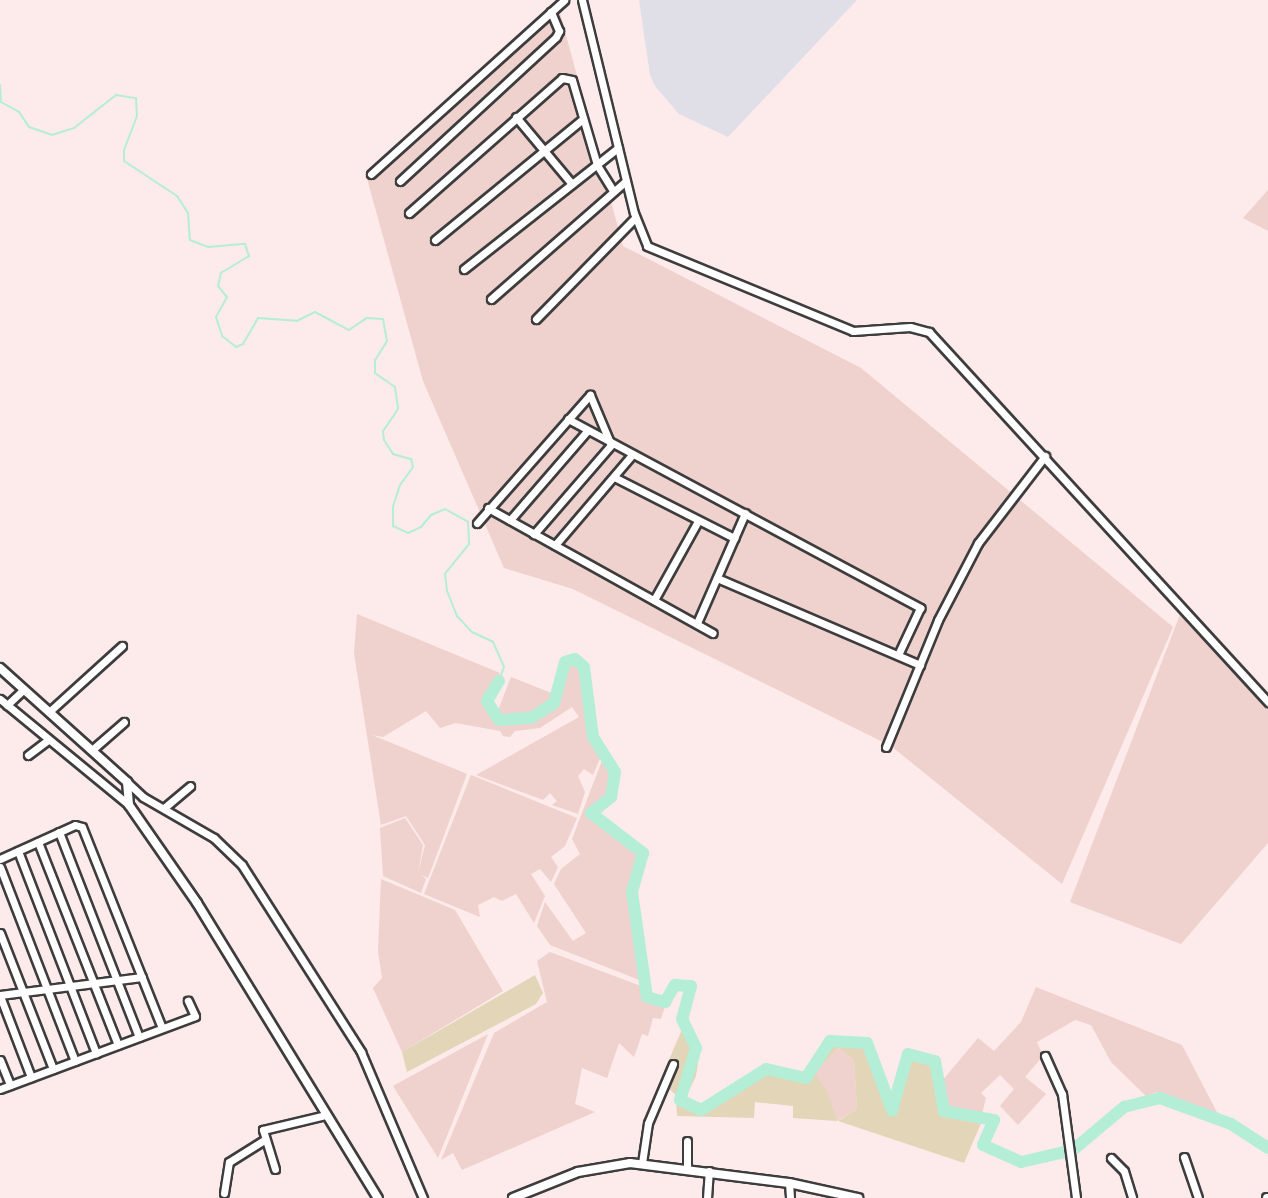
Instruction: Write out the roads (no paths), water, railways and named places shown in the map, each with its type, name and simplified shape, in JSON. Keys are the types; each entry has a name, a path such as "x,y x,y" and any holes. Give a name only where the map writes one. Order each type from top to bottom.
{"street":[{"path":"371,174 564,0"},
{"path":"582,0 635,218 643,240 654,252 813,316 859,332 906,327 929,332 1268,702"},
{"path":"400,181 556,37 559,31 551,12"},
{"path":"409,213 558,80 567,78 572,80 597,165 613,191"},
{"path":"516,117 572,184"},
{"path":"435,240 583,119"},
{"path":"464,269 618,148"},
{"path":"491,299 626,182"},
{"path":"536,319 635,218"},
{"path":"477,523 590,395 611,445"},
{"path":"568,419 611,445 745,513 920,608 898,656"},
{"path":"510,520 587,430"},
{"path":"534,534 611,445"},
{"path":"555,545 632,455"},
{"path":"886,747 920,665 978,543 1045,456"},
{"path":"614,477 734,538"},
{"path":"488,508 713,633"},
{"path":"697,623 745,513"},
{"path":"654,600 698,521"},
{"path":"717,578 920,665"},
{"path":"50,711 122,646"},
{"path":"0,668 93,749 143,797 214,838 242,864 361,1052 423,1198"},
{"path":"7,705 24,689"},
{"path":"0,699 129,805 197,903 378,1198"},
{"path":"93,749 124,722"},
{"path":"28,755 49,739"},
{"path":"128,782 129,805"},
{"path":"164,808 190,786"},
{"path":"0,859 75,825 82,827 162,1028"},
{"path":"59,832 139,1037"},
{"path":"38,842 118,1045"},
{"path":"18,851 96,1053"},
{"path":"0,867 75,1061"},
{"path":"0,933 53,1069"},
{"path":"31,1077 0,995 142,977"},
{"path":"0,1089 195,1016 188,1000"},
{"path":"1045,1056 1062,1094 1076,1198"},
{"path":"0,1060 10,1085"},
{"path":"642,1163 648,1123 674,1064"},
{"path":"275,1169 264,1141 263,1130 271,1126 326,1114"},
{"path":"224,1193 229,1162 264,1141"},
{"path":"687,1141 687,1168"},
{"path":"1184,1156 1198,1198"},
{"path":"1111,1158 1124,1171 1132,1198"},
{"path":"513,1198 591,1168 642,1163 789,1182 858,1198"},
{"path":"707,1198 709,1171"},
{"path":"789,1182 790,1198"}],"waterway":[{"path":"0,85 1,102 19,112 29,127 52,135 74,128 116,95 136,98 137,116 124,150 124,161 177,196 188,213 190,240 208,247 245,244 249,256 221,273 218,286 227,297 216,317 222,336 236,347 243,344 258,318 297,321 315,312 349,330 367,318 383,319 387,341 375,360 375,373 395,387 398,409 383,431 384,440 393,454 411,459 413,467 400,485 393,507 393,526 408,533 421,527 431,515 445,509 468,522 469,544 445,574 447,591 457,616 472,632 493,642 504,667 499,681"},
{"path":"499,681 487,701 499,720 531,718 554,703 565,662 575,659 584,667 593,737 615,772 611,797 591,813 643,853 632,892 647,997 665,1002 675,985 691,986 682,1019 696,1048 680,1100 701,1110 766,1069 806,1078 830,1041 867,1043 892,1110 908,1054 935,1061 944,1111 994,1120 983,1145 1021,1162 1073,1150 1124,1107 1160,1098 1231,1124 1268,1148"}]}
